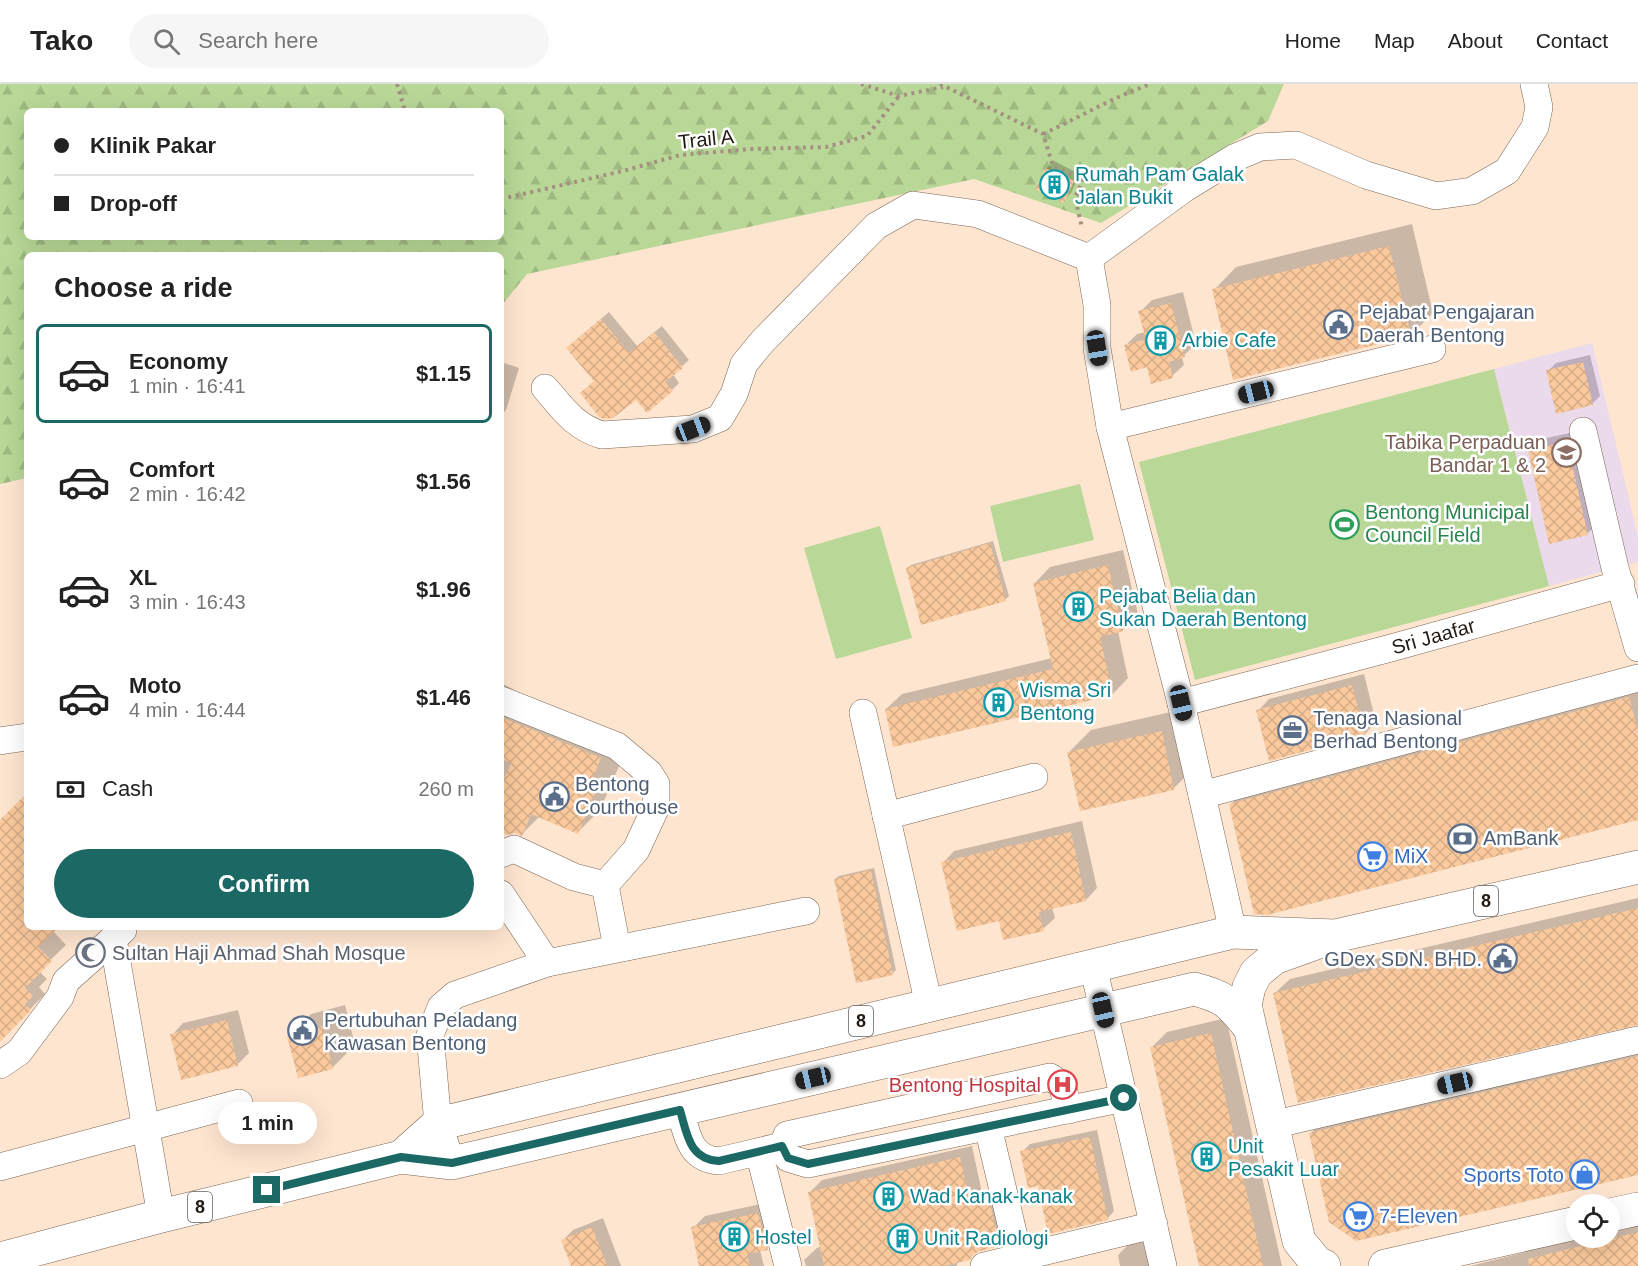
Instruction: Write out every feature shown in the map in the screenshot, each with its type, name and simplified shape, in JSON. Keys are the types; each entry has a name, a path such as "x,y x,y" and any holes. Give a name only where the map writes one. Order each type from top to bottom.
{"main road":[{"name":"8","path":"401,1157 438,1124 1233,932 1335,936 1638,867"},
{"path":"1324,1266 1302,1254 1245,1005 1256,974 1275,958 1335,936"},
{"name":"8","path":"0,1259 41,1258 161,1216 401,1157 452,1163 1194,989 1211,993 1230,1002 1250,1028"},
{"path":"1620,1213 1638,1209"},
{"path":"1385,1266 1566,1225"}],"street":[{"path":"1089,258 1185,188 1234,158 1260,147 1296,145 1366,175 1436,196 1472,191 1507,171 1536,127 1539,107 1534,84"},
{"path":"545,388 579,426 602,435 693,429 720,418 734,394 744,364 762,342 876,226 913,205 978,214 1089,258"},
{"path":"1089,258 1097,305 1097,348 1110,427 1181,703 1233,932"},
{"path":"1110,427 1432,349"},
{"path":"1584,431 1628,596 1638,648"},
{"name":"Sri Jaafar","path":"1181,703 1390,648 1628,596"},
{"path":"1202,795 1638,678"},
{"path":"504,701 617,746 649,773 656,784 656,807 636,850 605,885"},
{"path":"863,713 929,1005"},
{"path":"0,741 24,737"},
{"path":"886,816 1034,777"},
{"path":"504,853 514,849 574,877 605,885"},
{"path":"605,885 617,948"},
{"path":"504,898 547,963"},
{"path":"452,1163 438,1124 430,1035 441,1007 455,995 547,963 806,911"},
{"path":"0,1065 19,1052 60,997 66,981 119,933"},
{"path":"119,933 146,1130 161,1216"},
{"path":"1092,966 1163,1266"},
{"path":"1272,1125 1638,1040"},
{"path":"680,1110 691,1145 700,1155 709,1160 719,1161 770,1149 787,1134 1050,1077 1062,1084 1069,1110"},
{"path":"770,1149 808,1164 1124,1098"},
{"path":"0,1167 146,1130 240,1103"},
{"path":"988,1127 1020,1262"},
{"path":"770,1149 788,1266"},
{"path":"984,1266 1020,1262 1154,1225"}],"path":[{"path":"397,84 404,108"},
{"path":"861,84 898,96 942,86 1043,134 1053,166 1083,180 1075,197 1089,258"},
{"path":"1043,134 1070,122 1095,106 1151,84"},
{"name":"Trail A","path":"504,198 623,171 680,155 752,149 826,147 867,136 898,96"}],"shaded area":[{"name":"Tabika Perpaduan Bandar 1 & 2","path":"1592,343 1638,537 1638,562 1549,586 1494,369"}],"green space":[{"path":"0,84 1284,84 1268,121 1101,223 974,179 527,274 504,302 504,252 24,252 24,479 0,484"},
{"name":"Bentong Municipal Council Field","path":"1494,369 1549,586 1195,680 1139,462"},
{"path":"1080,484 1094,540 1003,562 990,506"},
{"path":"880,526 912,638 836,659 804,548"}],"building":[{"name":"Rumah Pam Galak Jalan Bukit","path":"1045,168 1074,181 1064,203 1035,189"},
{"path":"1389,246 1411,336 1233,380 1212,289"},
{"name":"Arbie Cafe","path":"1171,303 1185,357 1169,362 1173,378 1151,384 1147,367 1131,372 1124,345 1146,339 1138,311"},
{"path":"601,319 629,353 654,332 683,368 665,382 673,391 647,413 636,400 613,418 604,419 599,417 580,393 594,381 566,348"},
{"path":"1583,362 1593,405 1556,414 1546,370"},
{"path":"1567,442 1588,535 1549,544 1528,450"},
{"path":"990,543 1006,601 921,625 906,568"},
{"path":"1108,565 1123,631 1100,637 1113,695 893,747 885,709 1053,669 1033,583"},
{"path":"1352,685 1365,735 1269,761 1256,710"},
{"path":"1629,697 1638,731 1638,820 1267,915 1254,914 1229,804"},
{"path":"504,718 601,758 593,778 600,781 578,834 531,814 522,836 515,833 504,834 504,778 511,763 504,760"},
{"path":"1162,731 1174,790 1080,811 1067,752"},
{"path":"24,796 24,930 56,930 38,947 52,961 25,988 33,996 25,1004 31,1010 0,1042 0,820"},
{"path":"1071,832 1086,901 1039,912 1044,931 1003,940 999,921 957,931 941,862"},
{"path":"871,870 893,975 856,983 834,879"},
{"path":"1638,908 1638,1025 1298,1103 1273,993"},
{"path":"227,1020 238,1066 181,1080 170,1034"},
{"path":"322,1026 333,1069 298,1078 287,1036"},
{"name":"Unit Pesakit Luar","path":"1211,1033 1263,1266 1199,1266 1150,1047"},
{"path":"1638,1056 1638,1175 1356,1241 1329,1222 1309,1133"},
{"path":"1090,1137 1108,1220 1048,1234 1038,1186 1028,1188 1020,1151"},
{"path":"960,1157 970,1204 989,1199 1000,1246 980,1251 970,1260 944,1266 824,1266 808,1192"},
{"name":"Hostel","path":"758,1213 768,1250 747,1254 750,1266 699,1266 691,1227"},
{"path":"592,1227 607,1266 571,1266 561,1240"},
{"path":"1638,1232 1638,1266 1529,1266 1528,1259 1573,1248 1620,1248 1620,1236"}],"place":[{"name":"Rumah Pam Galak Jalan Bukit","path":"1054,185"},
{"name":"Pejabat Pengajaran Daerah Bentong","path":"1338,324"},
{"name":"Arbie Cafe","path":"1161,340"},
{"name":"Tabika Perpaduan Bandar 1 & 2","path":"1567,453"},
{"name":"Bentong Municipal Council Field","path":"1344,524"},
{"name":"Pejabat Belia dan Sukan Daerah Bentong","path":"1078,607"},
{"name":"Wisma Sri Bentong","path":"999,702"},
{"name":"Tenaga Nasional Berhad Bentong","path":"1292,730"},
{"name":"Bentong Courthouse","path":"554,796"},
{"name":"AmBank","path":"1462,838"},
{"name":"MiX","path":"1373,856"},
{"name":"Sultan Haji Ahmad Shah Mosque","path":"91,953"},
{"name":"GDex SDN. BHD.","path":"1503,959"},
{"name":"Pertubuhan Peladang Kawasan Bentong","path":"303,1031"},
{"name":"Bentong Hospital","path":"1062,1085"},
{"name":"Unit Pesakit Luar","path":"1207,1157"},
{"name":"Sports Toto","path":"1585,1175"},
{"name":"Wad Kanak-kanak","path":"889,1196"},
{"name":"7-Eleven","path":"1358,1216"},
{"name":"Hostel","path":"734,1237"},
{"name":"Unit Radiologi","path":"903,1238"}],"route":[{"path":"267,1190 401,1157 452,1163 680,1110 691,1145 700,1155 709,1160 719,1161 782,1146 788,1158 808,1164 1124,1098"}]}
